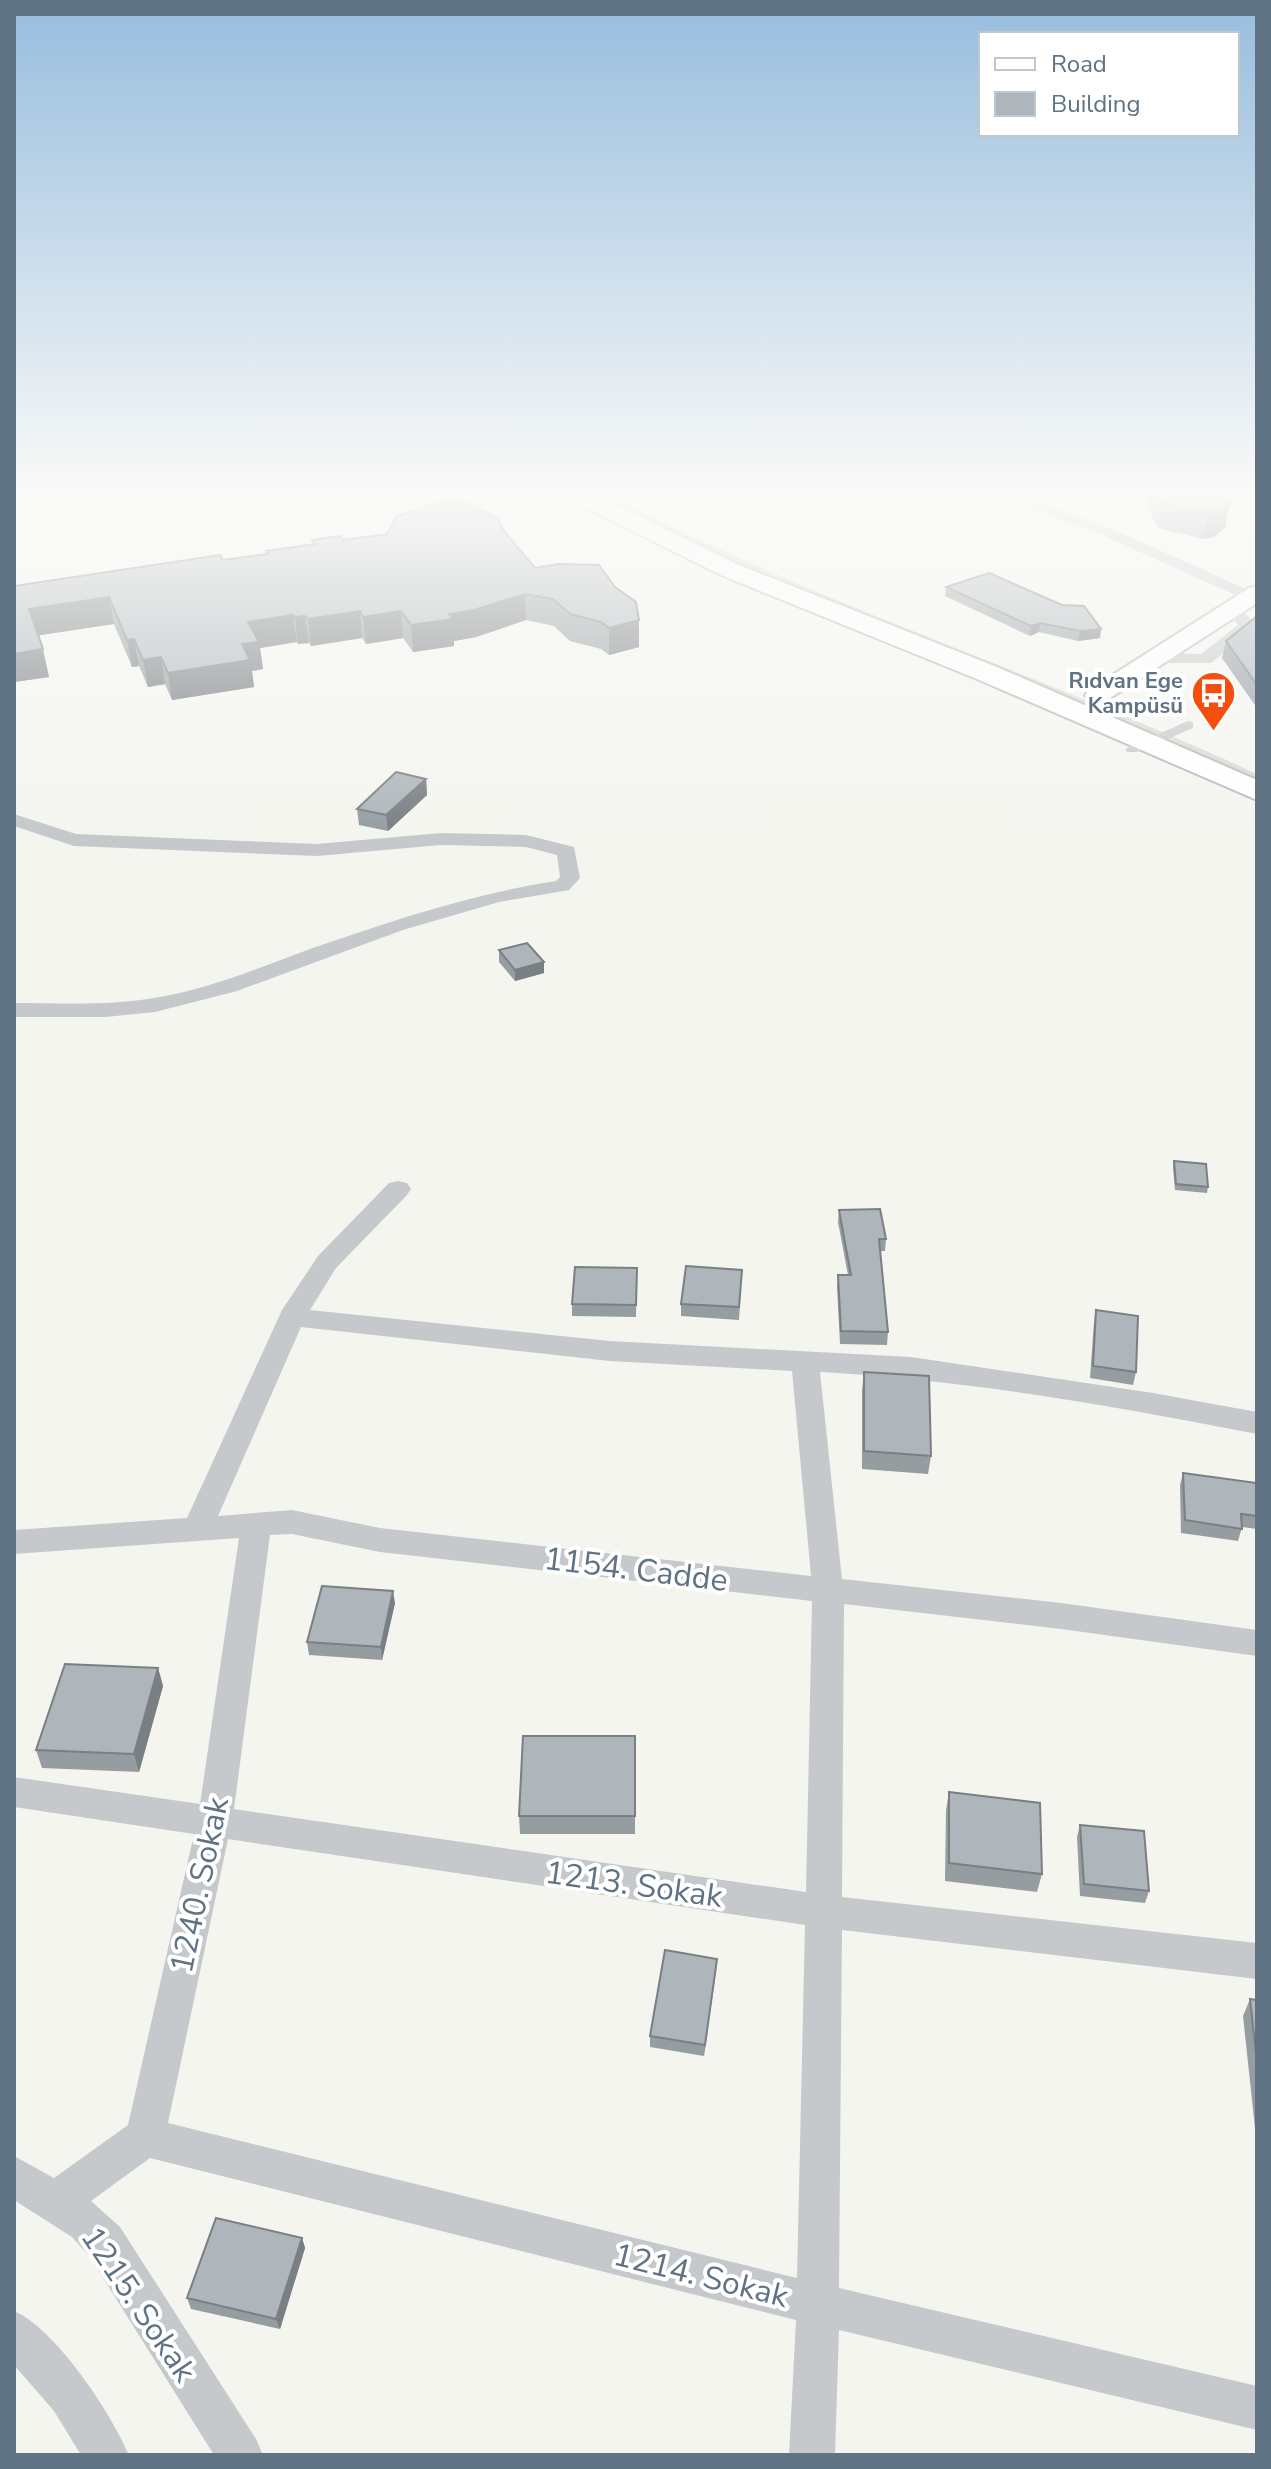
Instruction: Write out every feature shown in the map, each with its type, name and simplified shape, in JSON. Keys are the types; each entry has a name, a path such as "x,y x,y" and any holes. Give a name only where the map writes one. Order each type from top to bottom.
{"main road":[{"path":"815,604 987,673 1140,746 1257,791"},
{"path":"871,604 1182,727 1257,766"},
{"path":"1098,695 1243,604"}],"street":[{"path":"1140,746 1182,727"},
{"path":"14,820 74,840 317,850 441,839 526,841 567,851 570,878 562,886 496,896 396,926 229,986 155,1005 106,1010 14,1010"},
{"path":"293,963 379,948"},
{"path":"198,1527 292,1317 327,1262 398,1189"},
{"path":"292,1317 595,1350 942,1371 1153,1403 1257,1423"},
{"path":"805,1361 828,1592 821,1911 818,2304 812,2455"},
{"name":"1154. Cadde","path":"14,1542 292,1522 380,1540 1061,1616 1257,1643"},
{"name":"1240. Sokak","path":"145,2137 215,1820 256,1523"},
{"name":"1213. Sokak","path":"14,1792 821,1911 1257,1961"},
{"path":"57,2201 145,2137"},
{"name":"1214. Sokak","path":"145,2137 818,2304 1257,2408"},
{"name":"1215. Sokak","path":"14,2176 87,2222 105,2242 240,2455"},
{"path":"14,2333 70,2395 106,2455"}],"shaded area":[{"path":"834,604 847,604 1175,737 1257,774 1257,782 1078,702"}],"building":[{"path":"14,604 61,604 29,609 43,649 14,654"},
{"path":"112,604 492,604 449,614 453,619 411,625 401,611 363,617 360,611 308,619 293,615 248,622 259,642 242,644 250,660 168,673 161,657 143,660 134,639 127,640"},
{"path":"559,604 636,604 639,620 609,628 601,622 570,614"},
{"path":"984,604 1084,606 1101,629 1080,631 1040,623 1031,626"},
{"path":"1257,616 1257,685 1226,641"},
{"path":"396,772 426,779 386,815 357,809"},
{"path":"527,943 544,962 515,970 499,950"},
{"path":"1174,1161 1206,1164 1208,1187 1176,1184"},
{"path":"880,1209 886,1239 879,1239 888,1332 841,1331 838,1275 851,1275 839,1210"},
{"path":"686,1266 742,1270 739,1307 681,1304"},
{"path":"575,1267 637,1268 636,1305 572,1304"},
{"path":"1096,1310 1138,1316 1136,1372 1093,1366"},
{"path":"864,1372 929,1376 931,1456 864,1451"},
{"path":"1183,1473 1257,1483 1257,1516 1241,1514 1242,1529 1185,1520"},
{"path":"322,1586 393,1591 381,1647 307,1642"},
{"path":"65,1664 158,1668 134,1754 36,1750"},
{"path":"523,1736 635,1736 635,1816 519,1816"},
{"path":"949,1792 1040,1803 1042,1874 949,1863"},
{"path":"1080,1825 1144,1831 1149,1891 1084,1884"},
{"path":"665,1950 717,1959 705,2045 650,2036"},
{"path":"1250,1999 1257,2000 1257,2063"},
{"path":"216,2218 302,2238 276,2319 187,2298"}],"place":[{"name":"Rıdvan Ege Kampüsü","path":"1214,732"}]}
